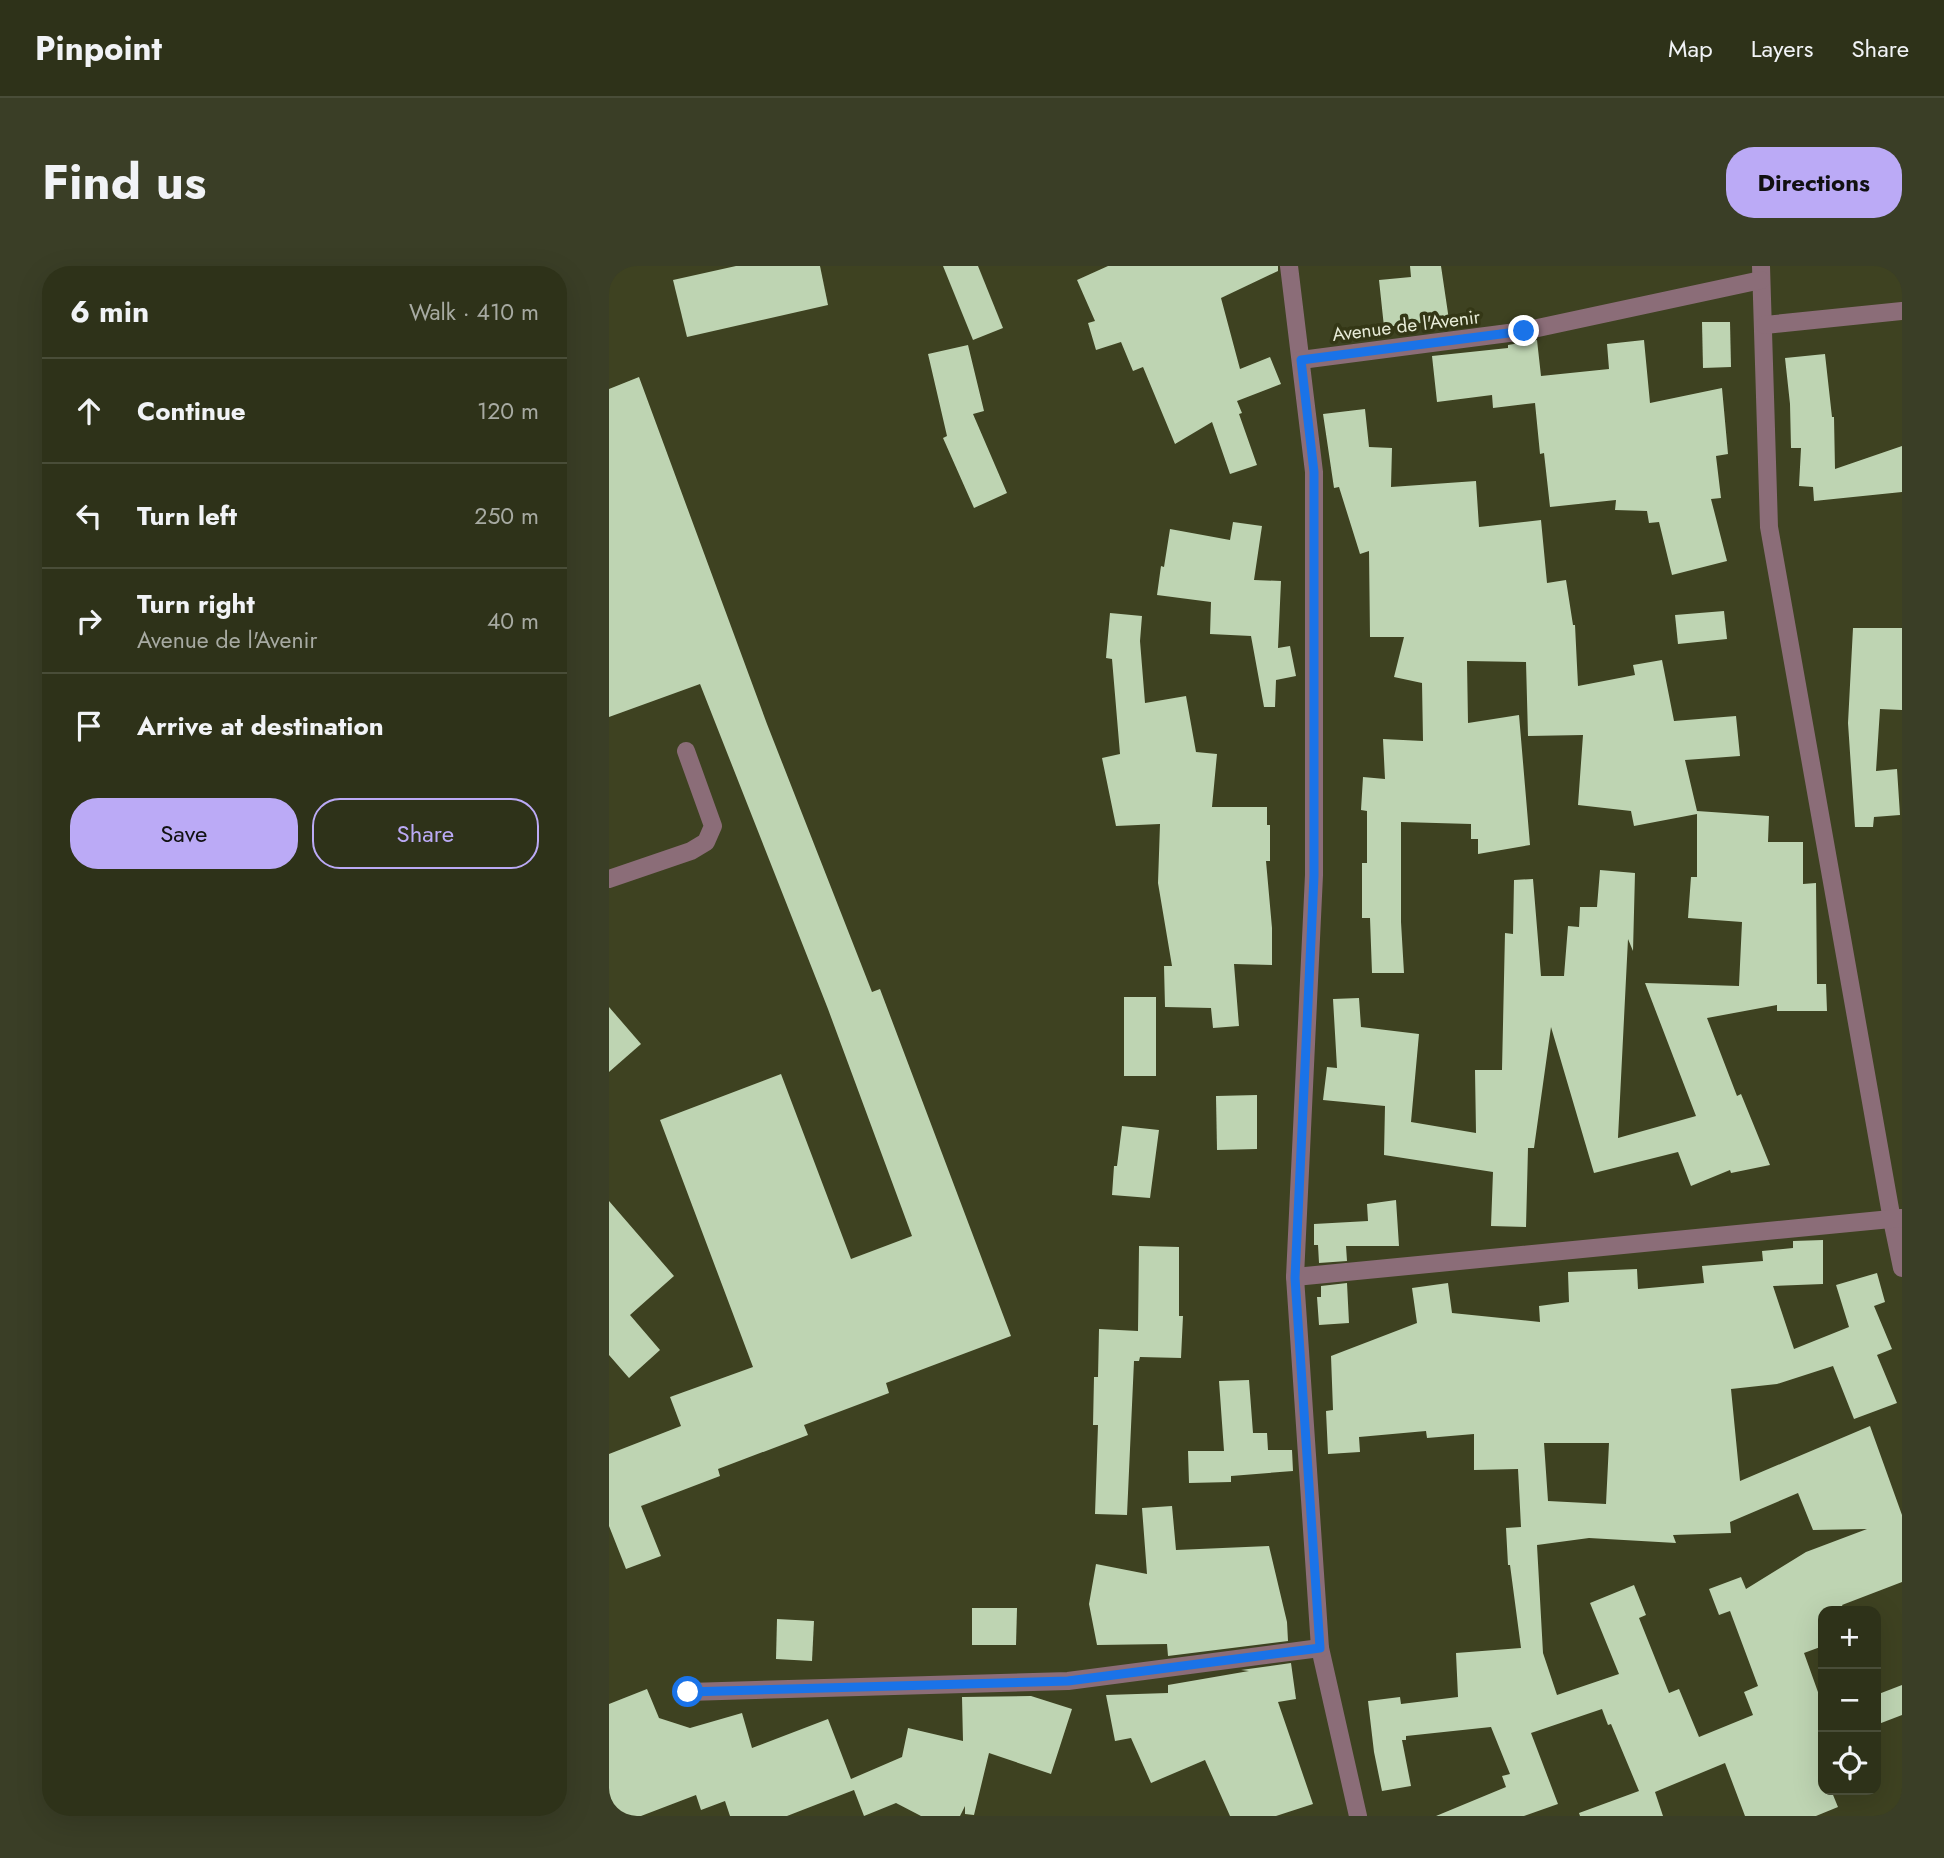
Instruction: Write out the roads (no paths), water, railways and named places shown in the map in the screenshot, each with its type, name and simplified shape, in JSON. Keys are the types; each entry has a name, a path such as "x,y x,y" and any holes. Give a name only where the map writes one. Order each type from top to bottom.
{"street":[{"path":"1289,266 1314,472 1314,876 1295,1278 1320,1648 1358,1816"},
{"path":"1761,273 1765,325 1769,527 1897,1219 1902,1268"},
{"name":"Avenue de l'Avenir","path":"1301,360 1524,331 1761,273"},
{"path":"1765,325 1902,311"},
{"path":"609,879 691,851 706,842 713,826 686,751"},
{"path":"1295,1278 1897,1219"},
{"path":"688,1692 1068,1681 1320,1648"}]}
